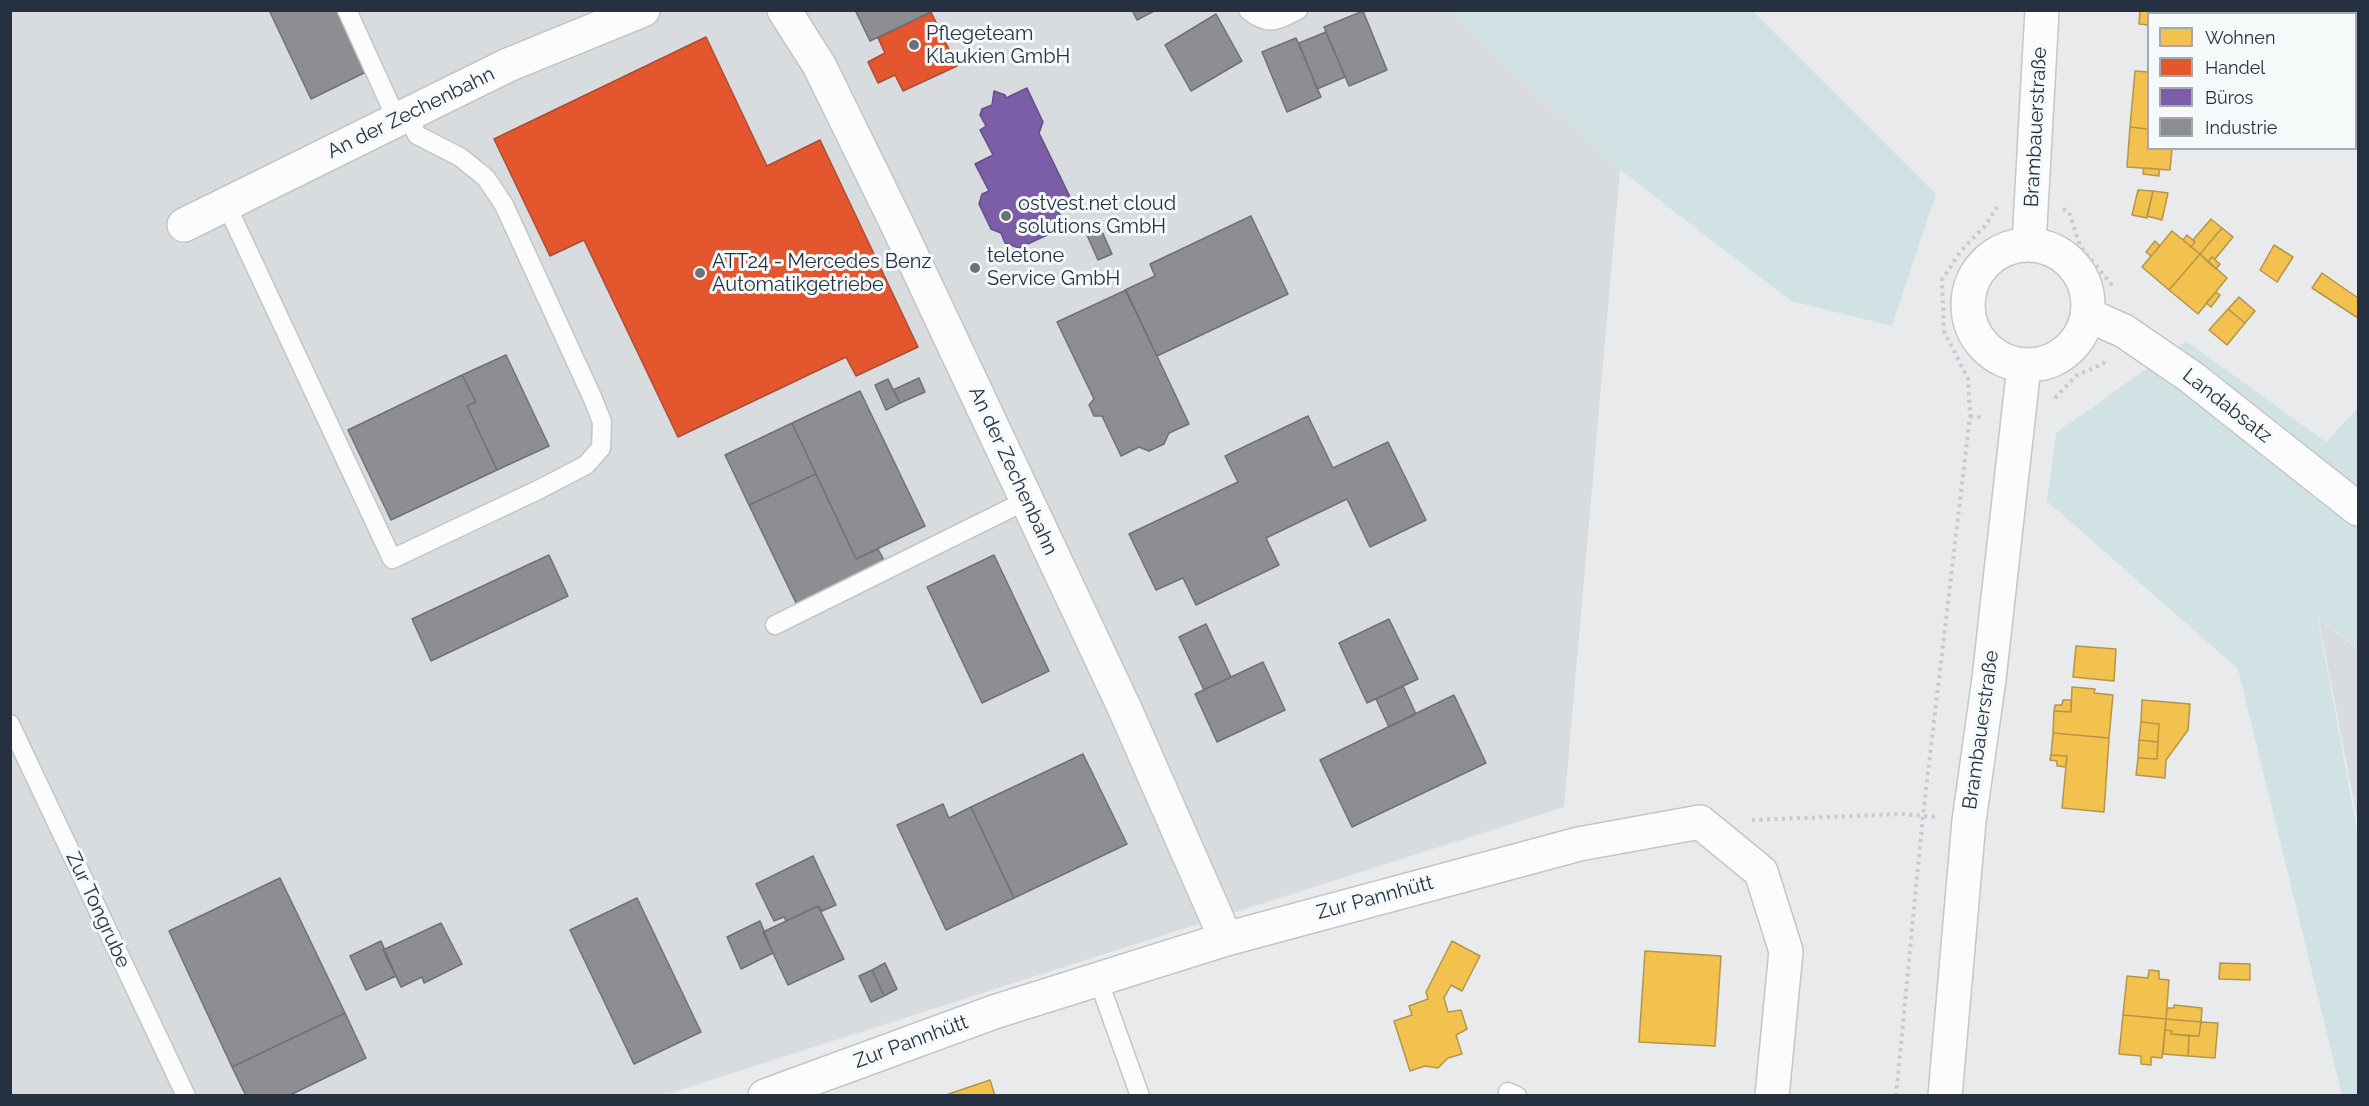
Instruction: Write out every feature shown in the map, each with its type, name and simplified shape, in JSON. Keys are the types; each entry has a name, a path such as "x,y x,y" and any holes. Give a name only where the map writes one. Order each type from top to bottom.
{"street":[{"name":"An der Zechenbahn","path":"184,225 508,65 643,10"},
{"name":"An der Zechenbahn","path":"784,10 819,65 1027,501 1124,707 1226,939"},
{"name":"Brambauerstraße","path":"2029,244 2042,10"},
{"path":"2029,244 2058,252 2075,266 2088,293 2088,315 2079,338 2064,354 2045,363 2024,366 2008,363 1990,353 1972,329 1967,308 1970,286 1980,267 1990,257 2009,247 2029,244"},
{"name":"Landabsatz","path":"2088,315 2124,331 2191,377 2358,509"},
{"name":"Brambauerstraße","path":"1946,1095 1969,821 1989,679 2024,366"},
{"path":"1700,822 1761,872 1786,951 1772,1095"},
{"name":"Zur Pannhütt","path":"765,1095 994,1012 1226,939 1579,844 1700,822"}],"lane":[{"path":"226,204 392,559 586,465 601,447 602,422 589,389 504,205 486,178 460,157 417,135 402,117 347,10"},
{"path":"1248,10 1261,20 1274,22 1298,10"},
{"path":"775,625 1027,501"},
{"name":"Zur Tongrube","path":"10,724 186,1095"},
{"path":"1098,979 1140,1095"}],"path":[{"path":"1896,1095 1923,815 1970,416 1968,379 1944,331 1942,280 1960,252 1985,226 1999,204 2000,189 2032,197 2069,212 2080,246 2108,279 2120,298"},
{"path":"1700,822 1901,814 1969,821"}],"shaded area":[{"path":"10,11 1450,11 1620,170 1564,807 664,1095 11,1095"},
{"path":"1450,11 1753,11 1936,194 1892,326 1791,301 1620,170"},
{"path":"2186,341 2326,442 2358,408 2358,648 2318,619 2358,836 2358,1095 2342,1095 2238,669 2047,501 2056,433"},
{"path":"2319,620 2358,649 2358,823"}],"building: Wohnen":[{"path":"2140,10 2187,10 2187,12 2147,12 2147,25 2139,24"},
{"path":"2135,71 2147,72 2147,129 2130,127"},
{"path":"2130,127 2147,129 2147,150 2172,150 2170,170 2127,167"},
{"path":"2144,168 2159,169 2159,176 2143,174"},
{"path":"2138,190 2153,191 2147,218 2132,215"},
{"path":"2153,191 2168,193 2162,220 2147,216"},
{"path":"2211,219 2222,228 2200,254 2191,247 2195,242 2193,240"},
{"path":"2222,228 2233,237 2215,259 2212,257 2208,262 2200,254"},
{"path":"2172,231 2200,254 2169,290 2142,267"},
{"path":"2187,235 2195,242 2191,247 2183,240"},
{"path":"2155,241 2160,246 2151,256 2146,252"},
{"path":"2274,245 2293,257 2277,282 2260,270"},
{"path":"2200,254 2227,278 2198,314 2169,290"},
{"path":"2212,257 2220,264 2216,269 2208,262"},
{"path":"2322,273 2358,298 2358,318 2312,288"},
{"path":"2216,292 2220,295 2211,307 2206,303"},
{"path":"2239,297 2255,311 2245,323 2228,309"},
{"path":"2228,309 2245,323 2227,345 2209,330"},
{"path":"2076,646 2116,649 2114,681 2073,677"},
{"path":"2072,687 2095,689 2094,693 2113,695 2109,738 2053,733 2054,711 2071,712"},
{"path":"2063,700 2071,700 2071,712 2054,711 2055,705 2062,705"},
{"path":"2142,700 2190,704 2188,730 2166,760 2165,778 2136,775 2138,758 2157,759 2159,724 2141,722"},
{"path":"2141,722 2159,724 2158,742 2139,740"},
{"path":"2053,733 2109,738 2104,812 2062,808 2067,756 2051,755"},
{"path":"2139,740 2158,742 2157,759 2138,758"},
{"path":"2051,755 2067,756 2066,767 2057,766 2057,761 2050,760"},
{"path":"1452,941 1480,956 1462,991 1451,985 1444,998 1448,1012 1461,1010 1467,1029 1456,1035 1462,1054 1448,1058 1438,1068 1425,1066 1410,1071 1394,1021 1412,1015 1409,1006 1428,999 1426,992"},
{"path":"1645,951 1721,956 1715,1046 1639,1042"},
{"path":"2220,963 2250,964 2250,980 2219,979"},
{"path":"2149,970 2159,971 2159,979 2169,980 2166,1019 2123,1015 2127,976 2148,978"},
{"path":"2174,1005 2202,1008 2201,1022 2166,1019 2167,1008 2174,1008"},
{"path":"2123,1015 2166,1019 2162,1058 2151,1057 2151,1065 2141,1064 2141,1056 2119,1054"},
{"path":"2166,1019 2201,1022 2199,1036 2171,1034 2172,1031 2165,1030"},
{"path":"2201,1022 2218,1023 2215,1058 2188,1056 2189,1036 2199,1036"},
{"path":"2165,1030 2172,1031 2171,1034 2189,1036 2188,1056 2163,1054"},
{"path":"990,1080 995,1096 943,1096"}],"building: Handel":[{"name":"Pflegeteam Klaukien GmbH","path":"931,12 957,66 903,91 895,75 878,83 868,62 885,53 878,38"},
{"path":"706,37 767,166 820,140 918,347 856,376 846,357 678,437 584,240 550,256 494,139"}],"building: Büros":[{"path":"1027,88 1043,122 1039,133 1071,199 1069,205 1058,210 1063,221 1060,229 1019,248 1005,243 1001,233 991,229 979,204 982,194 989,191 975,164 993,155 980,130 986,126 980,115 982,109 992,105 994,91 1005,95 1006,98"}],"building: Industrie":[{"path":"269,10 337,10 366,72 311,99"},
{"path":"855,10 935,10 870,41"},
{"path":"1132,10 1156,10 1137,20"},
{"path":"1363,11 1387,70 1349,86 1324,27"},
{"path":"1216,14 1242,61 1191,91 1165,45"},
{"path":"1326,32 1345,77 1317,89 1299,43"},
{"path":"1296,38 1321,97 1287,112 1262,52"},
{"path":"1251,216 1288,294 1157,356 1125,290 1155,276 1150,264"},
{"path":"1100,227 1112,254 1098,260 1086,233"},
{"path":"1126,290 1189,424 1169,433 1164,444 1149,451 1139,447 1121,456 1102,416 1094,416 1089,405 1094,399 1057,322"},
{"path":"506,355 549,446 497,470 467,406 476,402 462,375"},
{"path":"462,375 476,402 467,406 497,470 391,520 348,430"},
{"path":"919,378 925,392 900,403 893,390"},
{"path":"888,379 900,403 886,410 875,385"},
{"path":"860,391 925,526 856,559 792,423"},
{"path":"1308,416 1333,468 1388,442 1426,520 1370,547 1347,499 1266,538 1279,565 1196,605 1183,578 1156,590 1129,534 1238,482 1225,456"},
{"path":"792,423 816,474 749,505 725,455"},
{"path":"816,474 856,559 878,549 886,564 798,607 749,505"},
{"path":"549,555 568,596 431,661 412,619"},
{"path":"994,555 1049,671 982,703 927,587"},
{"path":"1389,619 1418,679 1367,703 1339,643"},
{"path":"1206,624 1231,677 1204,690 1179,637"},
{"path":"1263,662 1285,710 1217,742 1195,694"},
{"path":"1403,686 1416,714 1389,727 1376,699"},
{"path":"1454,695 1486,763 1352,827 1320,760"},
{"path":"1083,754 1127,844 1014,898 971,807"},
{"path":"943,804 949,818 971,807 1014,898 946,930 897,825"},
{"path":"813,856 836,905 822,911 818,906 786,921 784,917 774,921 756,884"},
{"path":"280,878 345,1013 232,1067 169,931"},
{"path":"637,898 701,1032 634,1064 570,930"},
{"path":"818,906 844,959 788,985 763,932"},
{"path":"760,921 773,953 741,969 727,937"},
{"path":"441,923 462,964 424,983 422,977 401,987 383,950"},
{"path":"381,941 396,976 366,990 350,956"},
{"path":"885,963 897,989 884,996 872,970"},
{"path":"872,970 884,996 871,1002 859,976"},
{"path":"345,1013 366,1058 288,1096 246,1096 232,1067"}],"place":[{"name":"Pflegeteam Klaukien GmbH","path":"914,45"},
{"name":"ostvest.net cloud solutions GmbH","path":"1006,216"},
{"name":"teletone Service GmbH","path":"975,268"},
{"name":"ATT24 - Mercedes Benz Automatikgetriebe","path":"700,273"}]}
